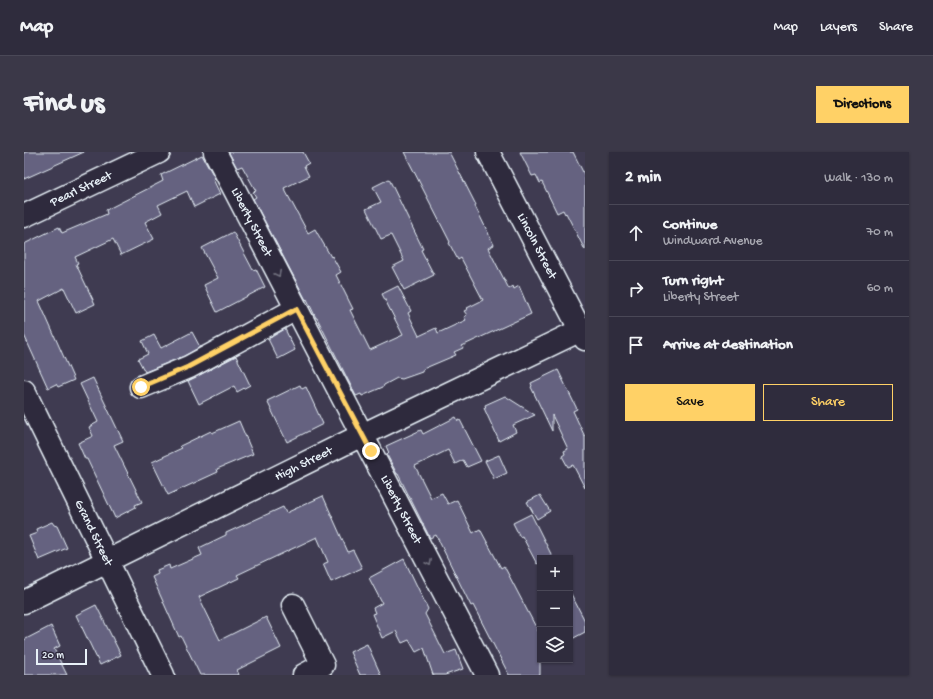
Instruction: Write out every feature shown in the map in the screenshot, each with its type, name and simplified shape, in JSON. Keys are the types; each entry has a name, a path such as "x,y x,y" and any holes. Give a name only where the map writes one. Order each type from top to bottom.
{"street":[{"name":"Pearl Street","path":"24,216 159,152"},
{"name":"Liberty Street","path":"215,152 487,675"},
{"name":"Lincoln Street","path":"488,152 583,333"},
{"path":"141,387 188,367 296,309"},
{"name":"High Street","path":"24,602 362,435 583,333"},
{"name":"Grand Street","path":"24,391 31,425 107,561 163,675"},
{"path":"293,605 323,665 304,675"}],"building":[{"path":"24,152 84,152 24,179"},
{"path":"303,152 309,163 304,166 309,176 284,188 308,233 315,229 341,272 336,275 353,309 350,310 370,350 403,335 382,294 398,286 411,311 408,313 419,336 436,328 438,333 466,320 464,317 467,315 464,311 483,300 461,258 458,260 404,152 449,152 476,205 475,206 494,245 488,248 509,289 513,286 514,289 519,286 531,314 462,346 463,348 454,352 456,355 423,369 422,372 402,379 397,378 383,387 362,396 361,394 356,396 317,318 253,199 256,197 253,192 256,191 242,166 237,168 229,153"},
{"path":"520,152 573,152 585,176 585,250 566,213 565,214 563,210 557,213 542,182 540,183 536,175 532,176"},
{"path":"202,155 215,178 213,179 220,194 194,207 187,191 158,205 162,213 145,222 154,239 121,255 113,239 75,257 78,263 76,264 95,304 76,313 64,288 39,301 74,380 58,387 56,384 48,388 24,335 24,244 59,227 62,233 107,214 106,210 163,181 161,175"},
{"path":"389,179 434,275 404,290 392,267 404,261 391,235 381,239 366,209 381,202 373,187"},
{"path":"233,232 253,270 256,269 265,287 217,312 204,285 218,278 202,248"},
{"path":"285,329 295,350 278,359 268,339"},
{"path":"192,332 200,347 184,356 145,372 138,359 148,354 142,341 154,335 161,348"},
{"path":"236,356 250,385 237,392 234,386 199,404 188,381"},
{"path":"558,370 577,409 573,411 585,437 585,488 573,465 568,467 562,456 565,454 564,451 568,449 552,415 552,431 531,387 531,383"},
{"path":"93,378 123,441 114,445 142,502 135,505 136,507 115,518 78,443 93,436 89,427 98,422 80,384"},
{"path":"300,385 302,389 306,387 323,424 287,442 267,401"},
{"path":"505,396 535,415 513,425 516,432 499,441 484,408 486,408 485,405"},
{"path":"456,417 458,421 460,420 481,461 467,467 463,460 455,464 448,450 415,466 431,498 442,493 448,504 457,500 473,533 480,529 501,568 504,566 537,629 537,663 540,663 540,675 509,675 473,605 471,606 436,535 430,538 387,455 389,453 386,446 421,430 423,434"},
{"path":"239,421 253,454 217,469 218,472 168,495 152,462 182,448 180,446 211,431 212,433"},
{"path":"499,455 507,473 494,479 485,461"},
{"path":"540,495 550,511 537,519 527,502"},
{"path":"323,496 348,552 353,550 362,568 331,582 323,564 328,562 317,537 237,575 239,578 199,597 220,640 266,617 281,648 237,670 239,675 200,675 181,636 179,637 152,577 158,574 157,570 169,565 170,569 202,555 199,548 226,535 226,533 283,507 286,513"},
{"path":"531,514 552,555 537,555 537,564 513,523"},
{"path":"52,522 57,526 67,548 39,560 29,536 37,533 36,529"},
{"path":"404,559 428,609 425,614 445,654 456,650 463,669 445,675 433,675 424,648 416,652 409,640 402,643 396,631 382,638 372,614 375,613 373,608 382,603 369,578"},
{"path":"573,598 585,621 585,632 573,638"},
{"path":"96,605 121,655 100,665 76,615"},
{"path":"51,626 60,646 54,649 67,675 24,675 24,640"},
{"path":"367,644 381,675 360,675 350,652"}],"route":[{"path":"141,387 188,367 296,309 371,451"}]}
